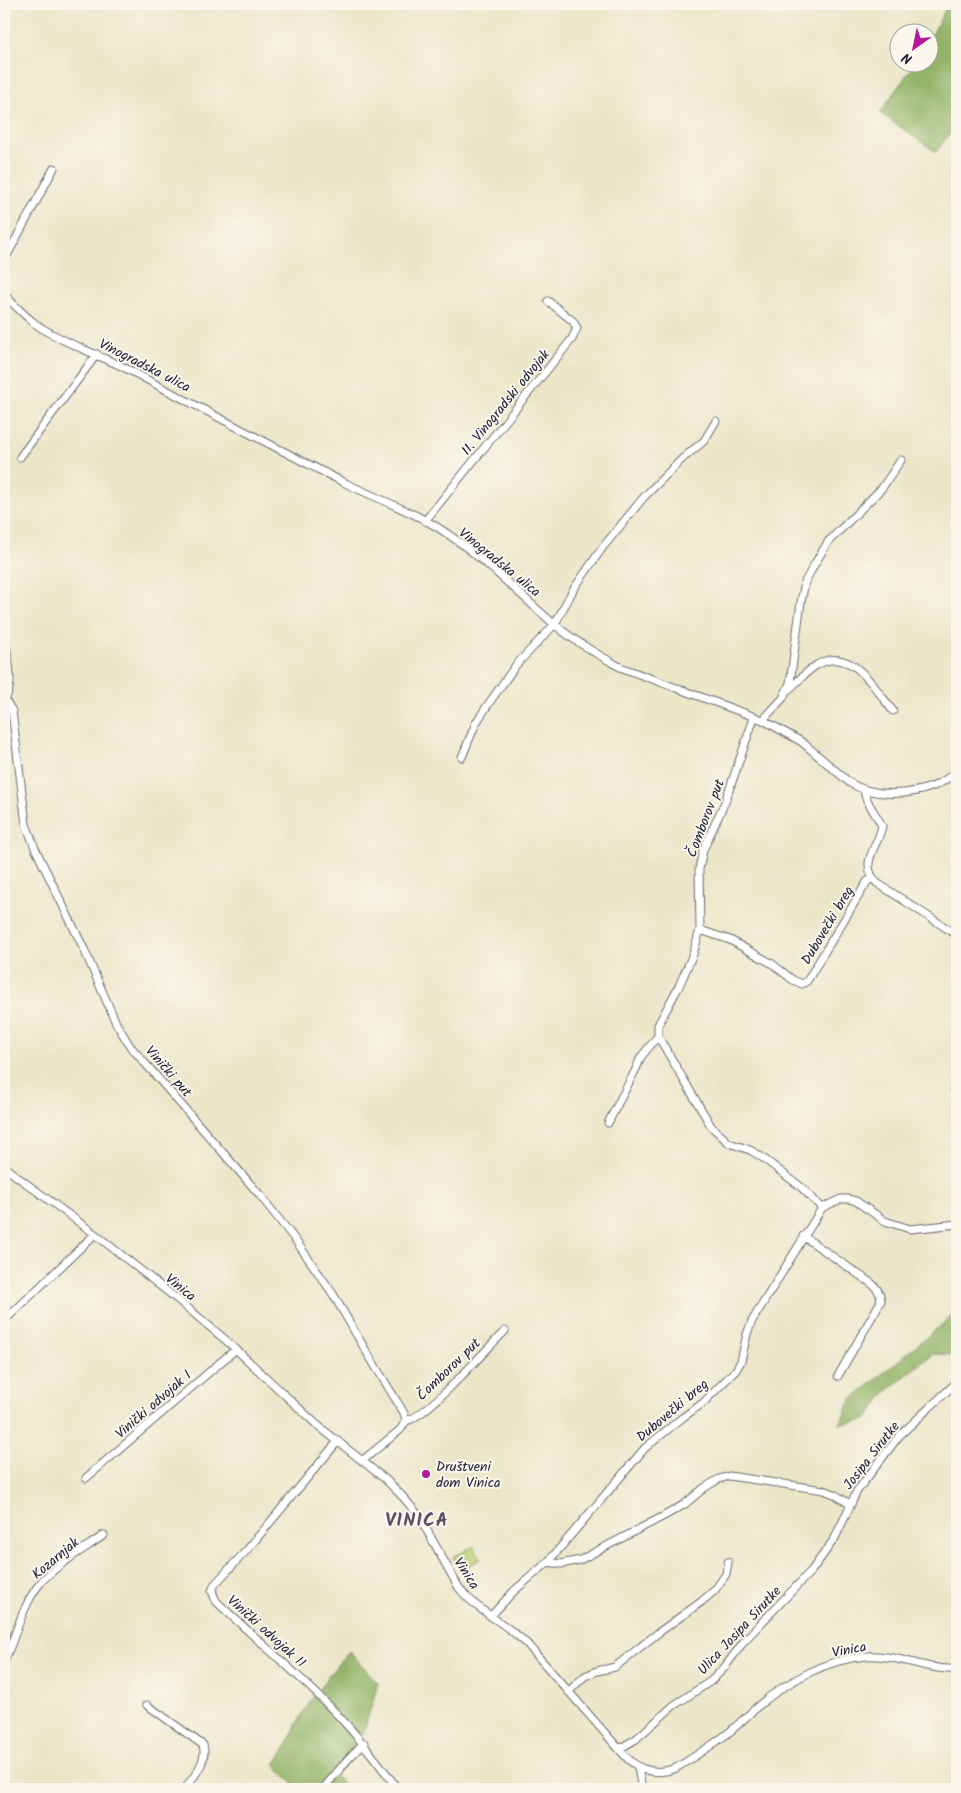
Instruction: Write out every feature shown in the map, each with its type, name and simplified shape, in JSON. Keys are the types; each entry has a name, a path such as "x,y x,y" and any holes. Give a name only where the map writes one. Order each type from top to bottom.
{"street":[{"path":"4,261 54,168"},
{"name":"Vinogradska ulica","path":"4,294 38,325 254,437 426,521 465,546 555,624 579,642 620,667 763,720 802,742 850,783 864,790 902,793 936,786 957,772"},
{"name":"II. Vinogradski odvojak","path":"426,521 572,339 577,328 573,321 548,301"},
{"path":"20,457 97,354"},
{"path":"462,757 476,723 516,665 555,624 573,590 603,546 649,492 682,459 704,441 716,420"},
{"path":"788,690 805,582 828,542 882,488 901,460"},
{"name":"Vinički put","path":"4,636 10,678 10,690 4,701 12,711 26,824 35,848 84,949 116,1023 130,1046 259,1194 296,1241 334,1294 404,1413 406,1421"},
{"path":"763,720 788,690 816,665 828,659 839,659 851,664 863,673 893,711"},
{"name":"Čomborov put","path":"608,1123 641,1057 658,1036 658,1025 679,986 693,954 700,930 699,870 703,850 728,794 754,718"},
{"name":"Dubovečki breg","path":"864,790 864,796 882,826 869,860 872,878 957,935"},
{"name":"Dubovečki breg","path":"700,930 730,940 771,963 792,980 802,984 807,981 867,882 872,878"},
{"path":"658,1036 711,1126 729,1143 750,1150 763,1158 801,1187 822,1208 841,1199 849,1199 856,1201 885,1221 910,1229 957,1224"},
{"name":"Vinica","path":"4,1167 95,1234 236,1349 316,1424 394,1487 413,1508 434,1541 459,1588 474,1605 521,1638 638,1768 658,1772 676,1768 727,1734 759,1705 794,1681 817,1669 867,1656 886,1656 941,1668 957,1669"},
{"name":"Dubovečki breg","path":"491,1616 514,1590 548,1562 645,1448 682,1418 703,1404 736,1370 741,1361 752,1320 822,1208"},
{"path":"4,1322 95,1234"},
{"path":"803,1236 871,1283 878,1289 881,1295 881,1301 838,1376"},
{"name":"Čomborov put","path":"406,1421 416,1417 447,1389 505,1331"},
{"name":"Vinički odvojak I","path":"86,1478 236,1349"},
{"name":"Josipa Sirutke","path":"850,1504 899,1436 957,1382"},
{"path":"362,1460 400,1430 406,1421"},
{"name":"Vinički odvojak II","path":"338,1441 247,1550 215,1584 212,1591 216,1601 312,1689 364,1743 398,1789"},
{"path":"548,1562 562,1564 580,1560 664,1516 685,1504 704,1488 719,1479 729,1476 824,1490 850,1504"},
{"name":"Ulica Josipa Sirutke","path":"619,1749 636,1739 673,1706 711,1681 724,1668 745,1640 812,1570 835,1538 850,1504"},
{"name":"Kozarnjak","path":"4,1661 21,1616 42,1580 104,1535"},
{"path":"569,1691 585,1676 615,1666 701,1602 715,1590 726,1574 728,1562"},
{"path":"148,1705 203,1745 204,1759 185,1789"},
{"path":"323,1789 364,1743"},
{"path":"638,1768 642,1789"}],"green space":[{"path":"948,4 957,4 957,124 936,152 880,113 909,72 938,72 938,23"},
{"path":"957,1312 957,1355 933,1354 887,1391 866,1420 840,1424 851,1400"},
{"path":"474,1546 481,1559 460,1570 453,1557"},
{"path":"349,1651 378,1683 358,1752 335,1776 347,1789 298,1789 274,1764 284,1751 295,1727 313,1697"}],"place":[{"name":"Društveni dom Vinica","path":"426,1474"}],"district":[{"name":"VINICA","path":"417,1519"}]}
